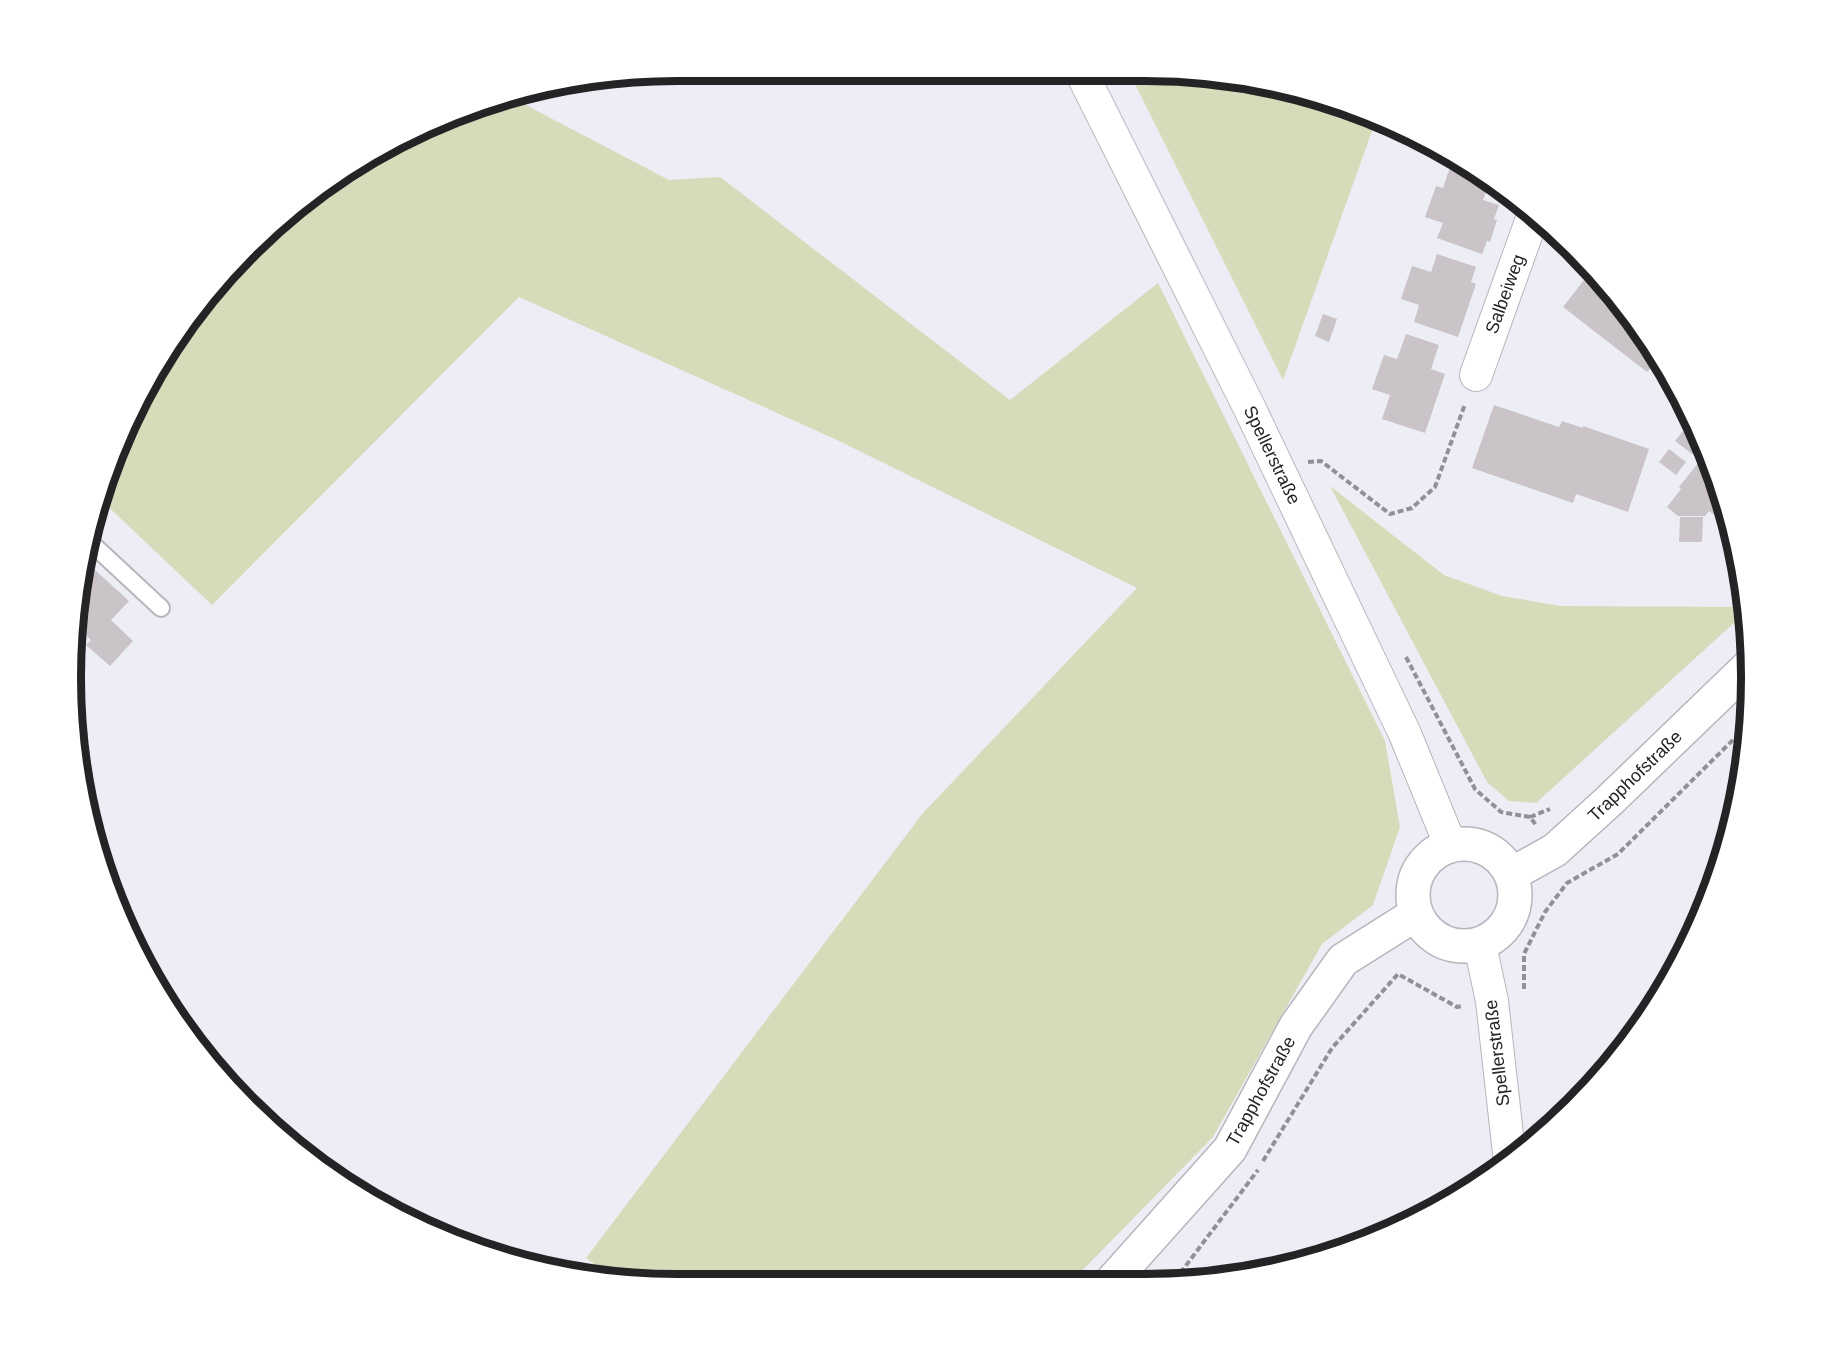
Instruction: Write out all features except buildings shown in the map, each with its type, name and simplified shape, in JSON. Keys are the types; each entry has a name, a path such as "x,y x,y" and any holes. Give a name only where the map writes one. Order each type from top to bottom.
{"street":[{"name":"Spellerstraße","path":"1094,81 1405,734 1450,844"},
{"name":"Salbeiweg","path":"1476,375 1531,223"},
{"name":"Trapphofstraße","path":"1512,874 1555,850 1741,674"},
{"path":"1470,843 1496,853 1512,874 1516,904 1503,930 1480,945 1462,947 1435,938 1416,914 1412,888 1424,862 1450,844 1470,843"},
{"name":"Trapphofstraße","path":"1118,1274 1230,1149 1296,1026 1343,960 1416,914"},
{"name":"Spellerstraße","path":"1480,945 1492,1001 1509,1150"}],"lane":[{"path":"95,547 161,608"}],"path":[{"path":"1304,462 1321,461 1390,514 1412,508 1436,487 1476,375"},
{"path":"1523,995 1524,954 1545,912 1567,884 1618,854 1738,735"},
{"path":"1180,1273 1258,1170 1332,1048 1398,974 1457,1007 1492,1001"}],"green space":[{"path":"1134,81 1184,82 1261,92 1299,101 1374,126 1283,380"},
{"path":"520,102 669,180 720,177 1010,400 1158,283 1385,741 1400,827 1373,905 1322,944 1213,1137 1079,1274 678,1274 601,1269 586,1258 923,813 1137,588 835,439 519,297 212,605 107,505 126,449 161,379 204,314 229,284 284,229 314,204 379,161 414,143 449,126"},
{"path":"1330,486 1444,575 1502,596 1561,606 1737,607 1738,619 1536,803 1509,801 1487,782"}]}
